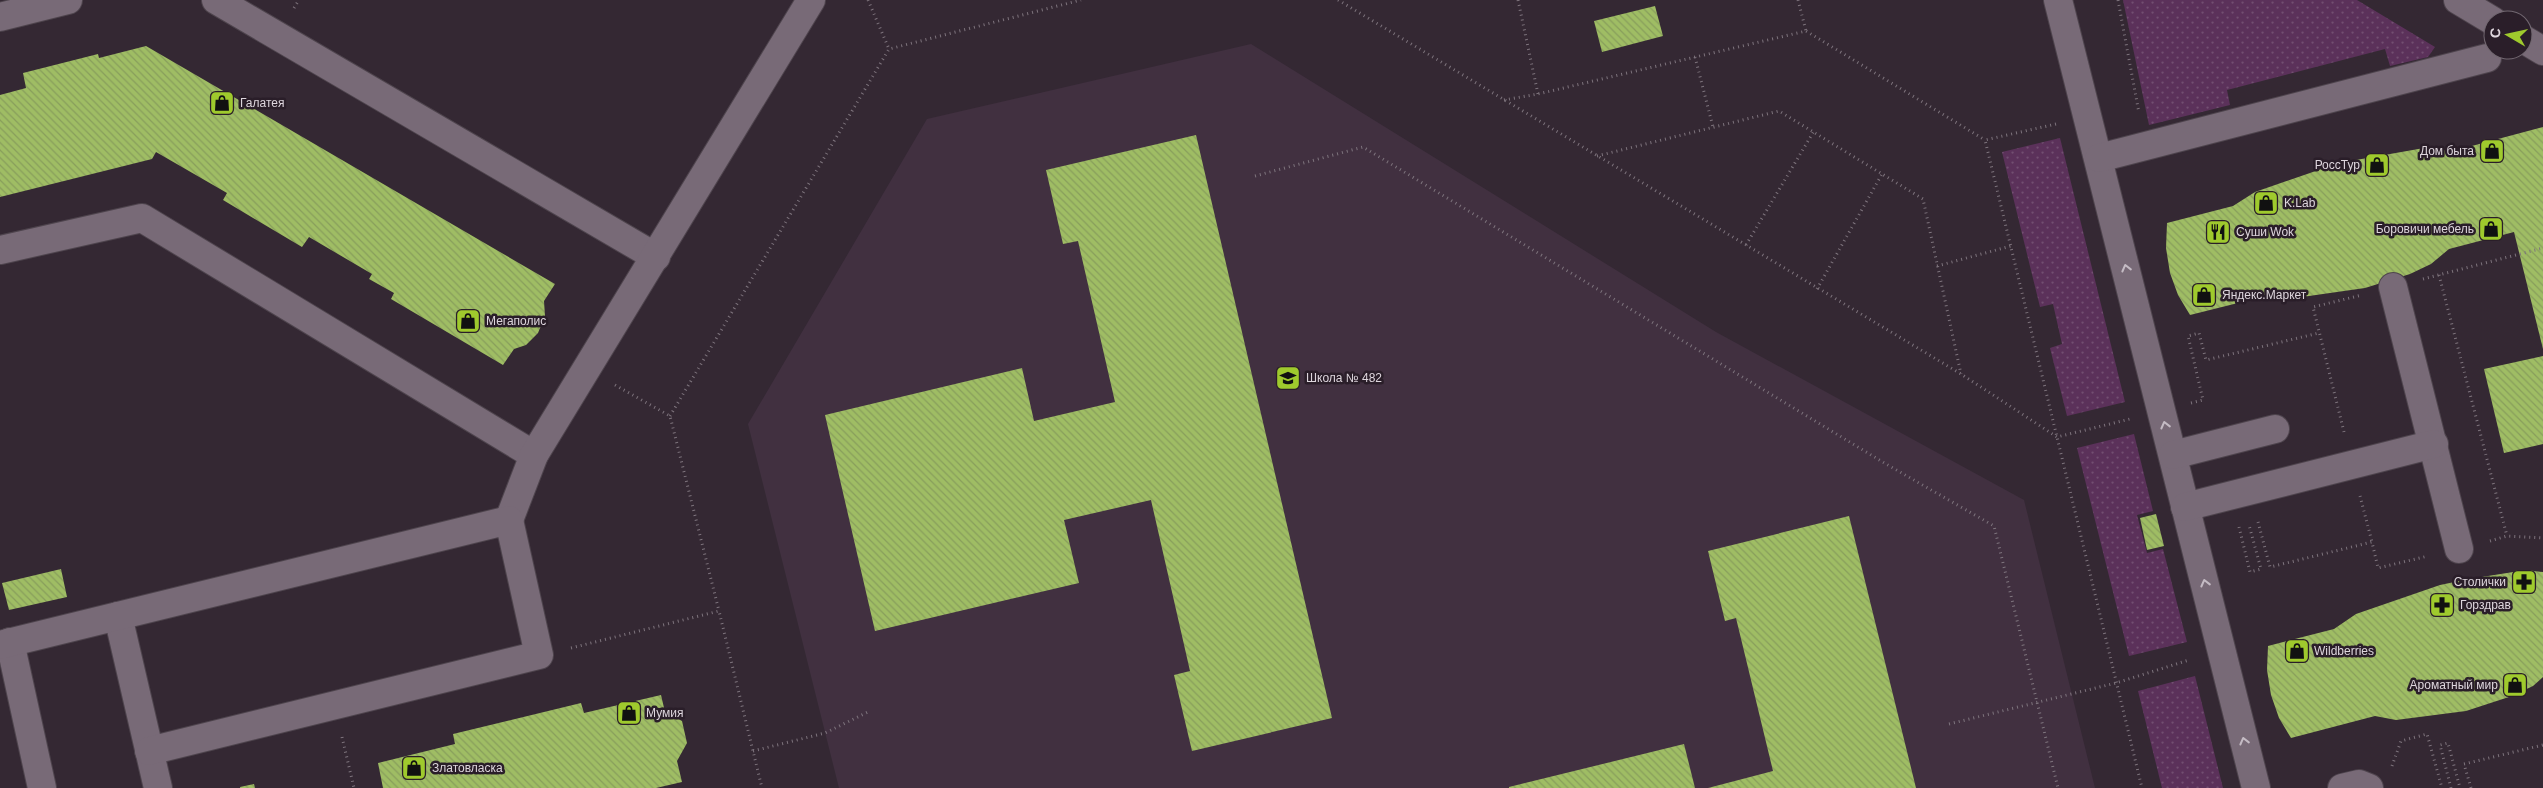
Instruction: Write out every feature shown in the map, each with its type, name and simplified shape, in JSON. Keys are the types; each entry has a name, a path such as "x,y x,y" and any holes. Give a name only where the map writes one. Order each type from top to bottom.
{"street":[{"path":"0,17 68,0"},
{"path":"216,0 656,258"},
{"path":"149,751 539,655 509,520 534,455 656,258 811,0"},
{"path":"2058,0 2256,788"},
{"path":"2458,0 2483,15"},
{"path":"2099,158 2483,59"},
{"path":"0,250 142,218 534,455"},
{"path":"2393,288 2459,548"},
{"path":"2172,455 2275,429"},
{"path":"2185,507 2434,444"},
{"path":"42,788 5,643 509,520"},
{"path":"118,616 158,788"},
{"path":"2342,788 2379,780"}],"path":[{"path":"868,0 888,49"},
{"path":"762,788 670,416 888,49 1081,0"},
{"path":"1338,0 1816,289 1961,374 2056,437 2162,411"},
{"path":"1518,0 1538,94"},
{"path":"1798,0 1806,31 1985,140 2088,116"},
{"path":"2118,0 2146,146"},
{"path":"1503,100 1538,94 1806,31"},
{"path":"1695,57 1713,127"},
{"path":"1597,156 1778,110 1923,199 1961,374"},
{"path":"1746,245 1814,132"},
{"path":"1985,140 2142,788"},
{"path":"1255,176 1363,147 1886,464 1994,526 2058,788"},
{"path":"1816,289 1882,174"},
{"path":"1937,266 2011,246"},
{"path":"2440,275 2507,536"},
{"path":"2200,384 2188,336 2199,333 2206,360 2319,333"},
{"path":"586,370 670,416"},
{"path":"2257,516 2270,567 2372,542 2378,568 2507,536 2543,538"},
{"path":"2238,522 2250,572 2260,569 2247,518"},
{"path":"539,655 719,611"},
{"path":"1949,724 2116,683 2222,649"},
{"path":"335,705 354,788"},
{"path":"753,752 825,733 868,712"},
{"path":"2379,780 2401,741 2428,734 2442,788"},
{"path":"2451,788 2440,745 2448,743 2460,788"},
{"path":"2471,788 2464,764 2543,745"}],"shaded area":[{"path":"2123,0 2357,0 2435,47 2428,57 2390,66 2385,49 2227,90 2230,105 2149,125"},
{"name":"Школа № 482","path":"1251,44 1716,332 2024,500 2095,788 839,788 748,424 927,119"},
{"path":"2060,138 2125,402 2067,416 2050,348 2062,344 2053,304 2040,307 2002,152"},
{"path":"2134,434 2153,511 2137,515 2147,553 2163,549 2187,642 2129,656 2077,448"},
{"path":"2195,676 2223,788 2162,788 2138,691"}],"building":[{"path":"1655,6 1663,36 1602,52 1594,21"},
{"path":"146,46 555,284 544,301 545,316 538,333 526,345 514,349 503,365 391,299 394,293 369,279 372,274 309,237 302,247 223,200 227,193 156,152 152,159 0,197 0,95 26,88 23,73 98,54 99,58"},
{"path":"2543,127 2543,349 2514,232 2449,249 2431,264 2410,274 2365,288 2295,298 2274,294 2190,315 2178,295 2170,273 2166,248 2167,223 2233,206 2255,192 2339,163 2424,148 2453,151"},
{"path":"1196,135 1332,718 1192,751 1174,675 1190,671 1151,500 1064,520 1079,583 875,631 825,415 1022,368 1034,421 1115,402 1078,241 1063,244 1046,170"},
{"path":"2543,356 2543,444 2504,453 2484,369"},
{"path":"2156,514 2164,546 2147,550 2140,518"},
{"path":"1849,516 1916,788 1708,788 1773,771 1736,618 1725,621 1708,551"},
{"path":"61,569 67,597 9,610 2,583"},
{"path":"2526,570 2543,572 2543,677 2533,686 2512,696 2466,711 2396,720 2375,716 2291,738 2279,718 2271,695 2267,670 2268,646 2334,629 2356,614 2440,585"},
{"path":"661,695 665,712 682,721 687,743 677,761 682,782 656,788 383,788 378,763 455,744 453,734 581,703 584,713"},
{"path":"1684,744 1695,788 1509,788 1509,787"},
{"path":"254,784 255,788 240,788 240,787"}],"place":[{"name":"Галатея","path":"222,103"},
{"name":"Дом быта","path":"2492,151"},
{"name":"РоссТур","path":"2377,165"},
{"name":"K.Lab","path":"2266,203"},
{"name":"Боровичи мебель","path":"2491,229"},
{"name":"Суши Wok","path":"2218,232"},
{"name":"Яндекс.Маркет","path":"2204,295"},
{"name":"Мегаполис","path":"468,321"},
{"name":"Школа № 482","path":"1288,378"},
{"name":"Столички","path":"2524,582"},
{"name":"Горздрав","path":"2442,605"},
{"name":"Wildberries","path":"2297,651"},
{"name":"Ароматный мир","path":"2515,685"},
{"name":"Мумия","path":"629,713"},
{"name":"Златовласка","path":"414,768"}]}
